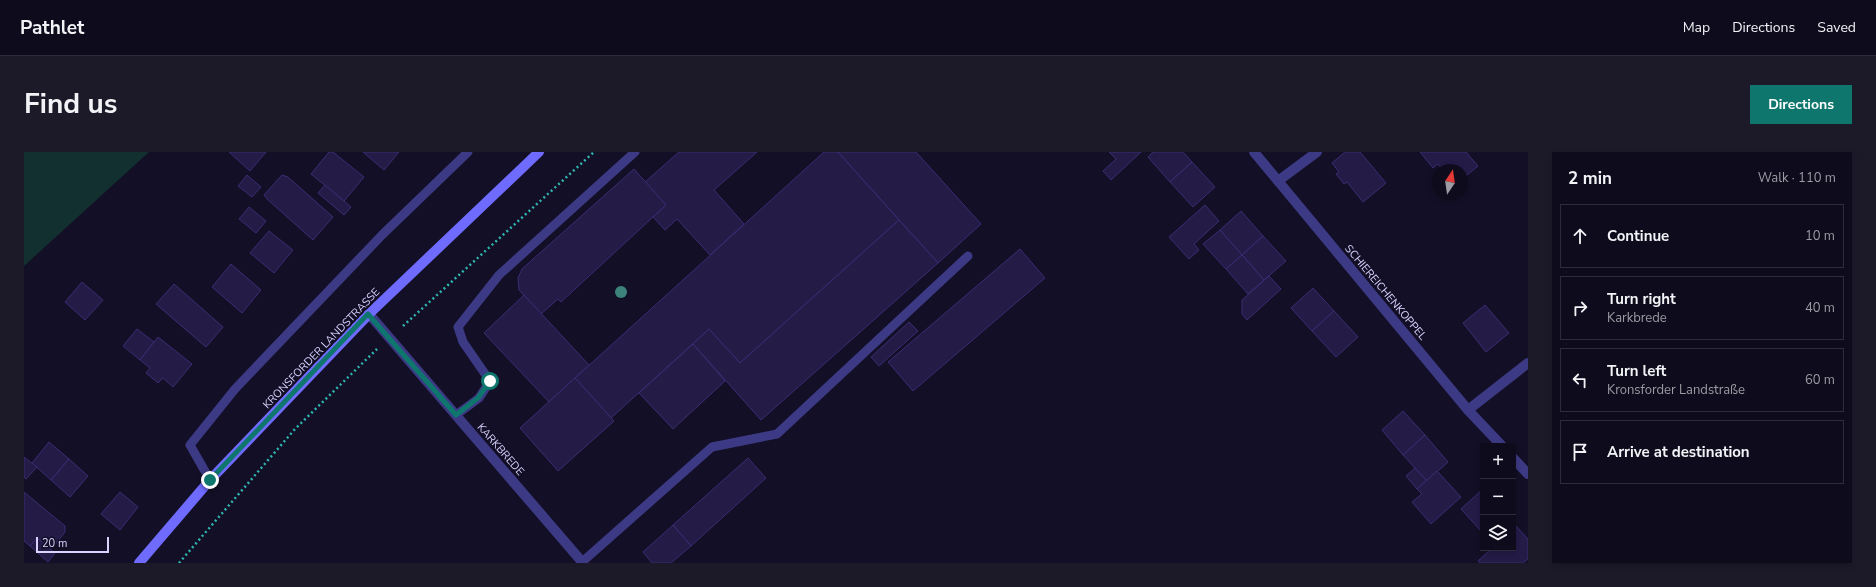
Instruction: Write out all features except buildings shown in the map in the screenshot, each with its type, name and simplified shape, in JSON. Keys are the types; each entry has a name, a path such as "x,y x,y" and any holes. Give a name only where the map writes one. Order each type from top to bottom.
{"main road":[{"name":"KRONSFORDER LANDSTRASSE","path":"139,563 210,480 368,314 539,152"}],"street":[{"name":"SCHIEREICHENKOPPEL","path":"1254,152 1468,410 1499,443"},
{"path":"1278,181 1317,152"},
{"name":"KARKBREDE","path":"368,314 583,562"},
{"path":"1468,410 1528,363"},
{"path":"1516,461 1528,474"}],"lane":[{"path":"210,480 190,445 235,388 382,235 468,152"},
{"path":"456,415 478,398 490,381 463,342 458,327 499,275 635,152"},
{"path":"583,562 712,447 776,434 968,256"}],"path":[{"path":"179,563 295,430 358,366 594,152"}],"green space":[{"path":"24,152 149,152 24,266"}],"route":[{"path":"210,480 368,314 456,415 478,398 490,381"}]}
